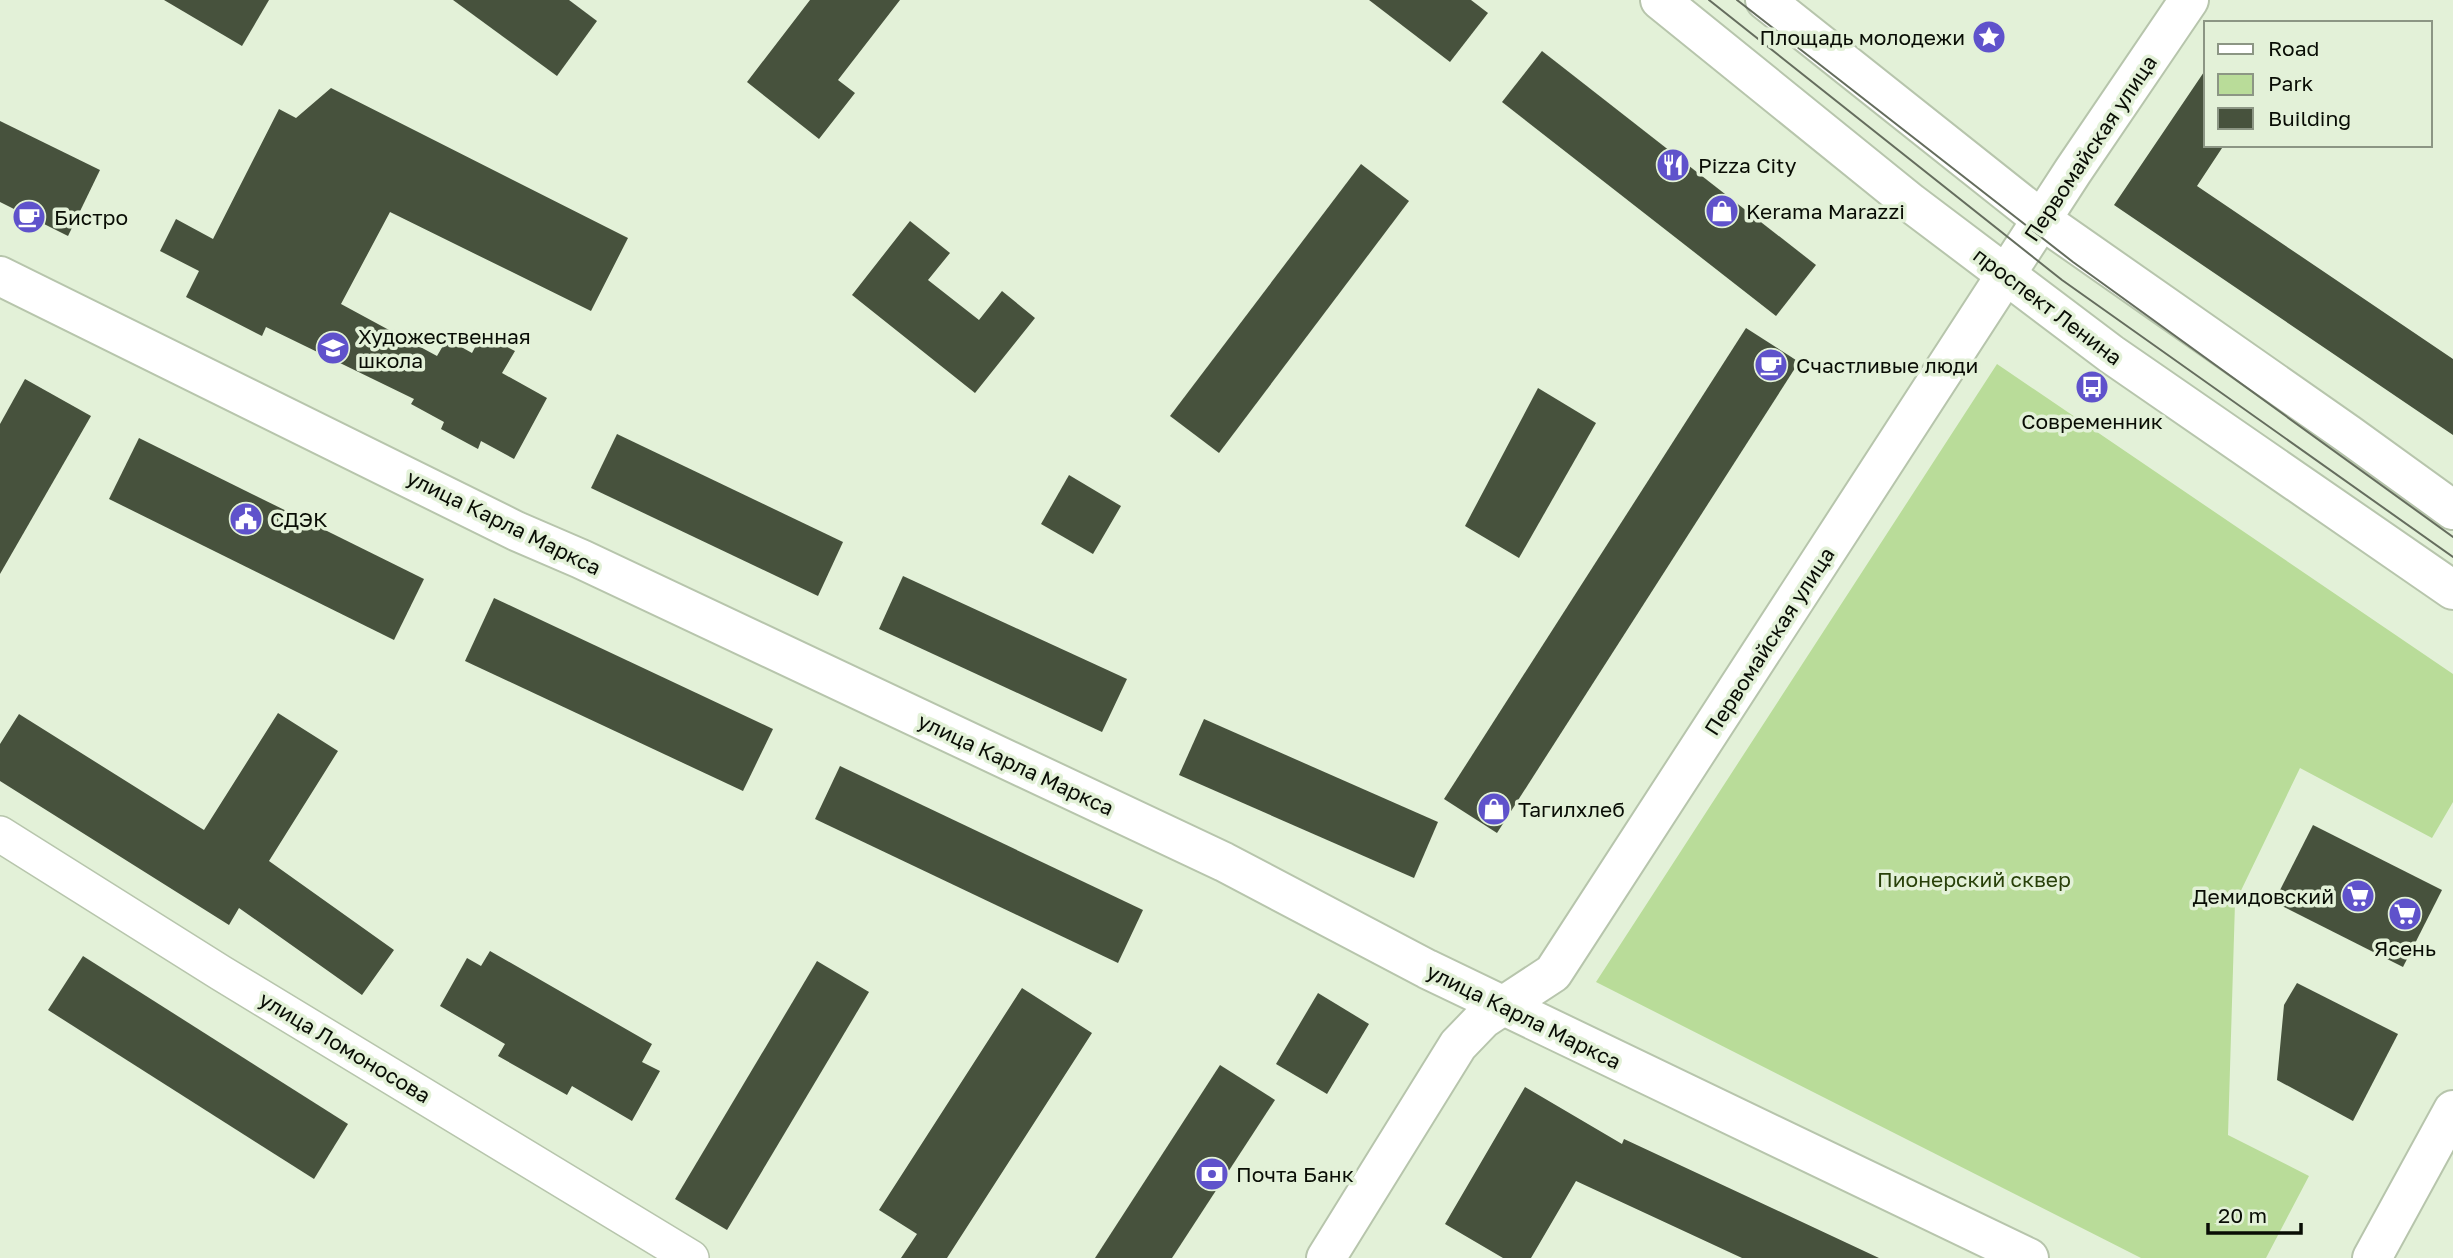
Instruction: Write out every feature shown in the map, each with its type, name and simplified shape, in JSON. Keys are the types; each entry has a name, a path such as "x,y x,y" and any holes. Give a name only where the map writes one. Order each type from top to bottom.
{"street":[{"name":"проспект Ленина","path":"1660,0 1911,203 2111,354 2453,590"},
{"path":"1765,0 2042,220 2453,510"},
{"name":"Первомайская улица","path":"1326,1258 1458,1045 1483,1019 1553,973 2006,274 2189,0"},
{"name":"улица Карла Маркса","path":"0,276 516,531 1224,862 1427,969 2029,1258"},
{"name":"улица Ломоносова","path":"0,834 222,973 691,1258"},
{"path":"2372,1258 2453,1110"}],"green space":[{"name":"Пионерский сквер","path":"1997,364 2453,674 2453,802 2432,838 2300,768 2235,903 2228,1135 2309,1176 2266,1258 2141,1258 1596,982"}],"building":[{"path":"164,0 269,0 242,46"},
{"path":"453,0 569,0 597,21 557,76"},
{"path":"810,0 900,0 838,80 855,93 819,139 747,82"},
{"path":"1369,0 1471,0 1488,13 1450,62"},
{"path":"1542,51 1816,265 1776,316 1502,102"},
{"path":"2204,72 2204,147 2223,147 2197,186 2453,359 2453,435 2114,205"},
{"path":"331,88 628,238 591,311 390,212 341,304 437,356 447,339 472,353 482,334 515,351 502,373 547,398 514,459 481,441 478,449 441,429 444,422 411,404 414,399 266,327 262,336 186,297 199,271 160,251 176,219 213,239 279,109 296,118"},
{"path":"0,121 100,170 68,236 0,202"},
{"path":"1361,164 1409,201 1219,453 1170,416"},
{"path":"910,221 950,253 928,280 979,320 1002,291 1035,318 975,393 852,295"},
{"path":"1746,328 1799,362 1497,833 1444,799"},
{"path":"25,379 91,416 0,574 0,424"},
{"path":"1538,388 1596,423 1519,558 1465,526"},
{"path":"617,434 843,542 818,596 591,488"},
{"path":"139,438 424,579 394,640 109,499"},
{"path":"1069,475 1121,506 1093,554 1041,524"},
{"path":"903,576 1127,679 1102,732 879,629"},
{"path":"494,598 773,729 743,791 465,661"},
{"path":"278,713 338,751 269,861 394,950 362,995 239,908 229,925 0,781 0,744 19,714 204,830"},
{"path":"1204,719 1438,822 1414,878 1179,775"},
{"path":"840,766 1143,910 1118,963 815,819"},
{"name":"Демидовский","path":"2313,825 2442,890 2403,967 2274,902"},
{"path":"490,951 652,1044 642,1062 660,1071 632,1121 572,1086 567,1095 498,1056 505,1044 440,1006 467,958 481,966"},
{"path":"83,956 348,1124 314,1179 48,1010"},
{"path":"817,961 869,992 727,1230 675,1199"},
{"path":"2297,983 2398,1034 2353,1121 2277,1080 2284,1005"},
{"path":"1022,988 1092,1033 947,1258 901,1258 917,1234 879,1210"},
{"path":"1318,993 1369,1024 1327,1094 1276,1064"},
{"path":"1220,1065 1275,1100 1172,1258 1095,1258"},
{"path":"1525,1087 1622,1144 1624,1139 1879,1258 1742,1258 1576,1181 1531,1258 1503,1258 1445,1224"}],"tram line":[{"path":"1709,0 2062,280 2453,557"},
{"path":"1737,0 2073,262 2453,537"}],"place":[{"name":"Площадь молодежи","path":"1989,37"},
{"name":"Pizza City","path":"1673,165"},
{"name":"Kerama Marazzi","path":"1722,211"},
{"name":"Бистро","path":"29,217"},
{"name":"Художественная школа","path":"333,348"},
{"name":"Счастливые люди","path":"1771,365"},
{"name":"Современник","path":"2092,387"},
{"name":"СДЭК","path":"246,519"},
{"name":"Тагилхлеб","path":"1494,809"},
{"name":"Демидовский","path":"2358,896"},
{"name":"Ясень","path":"2405,914"},
{"name":"Почта Банк","path":"1212,1174"}]}
